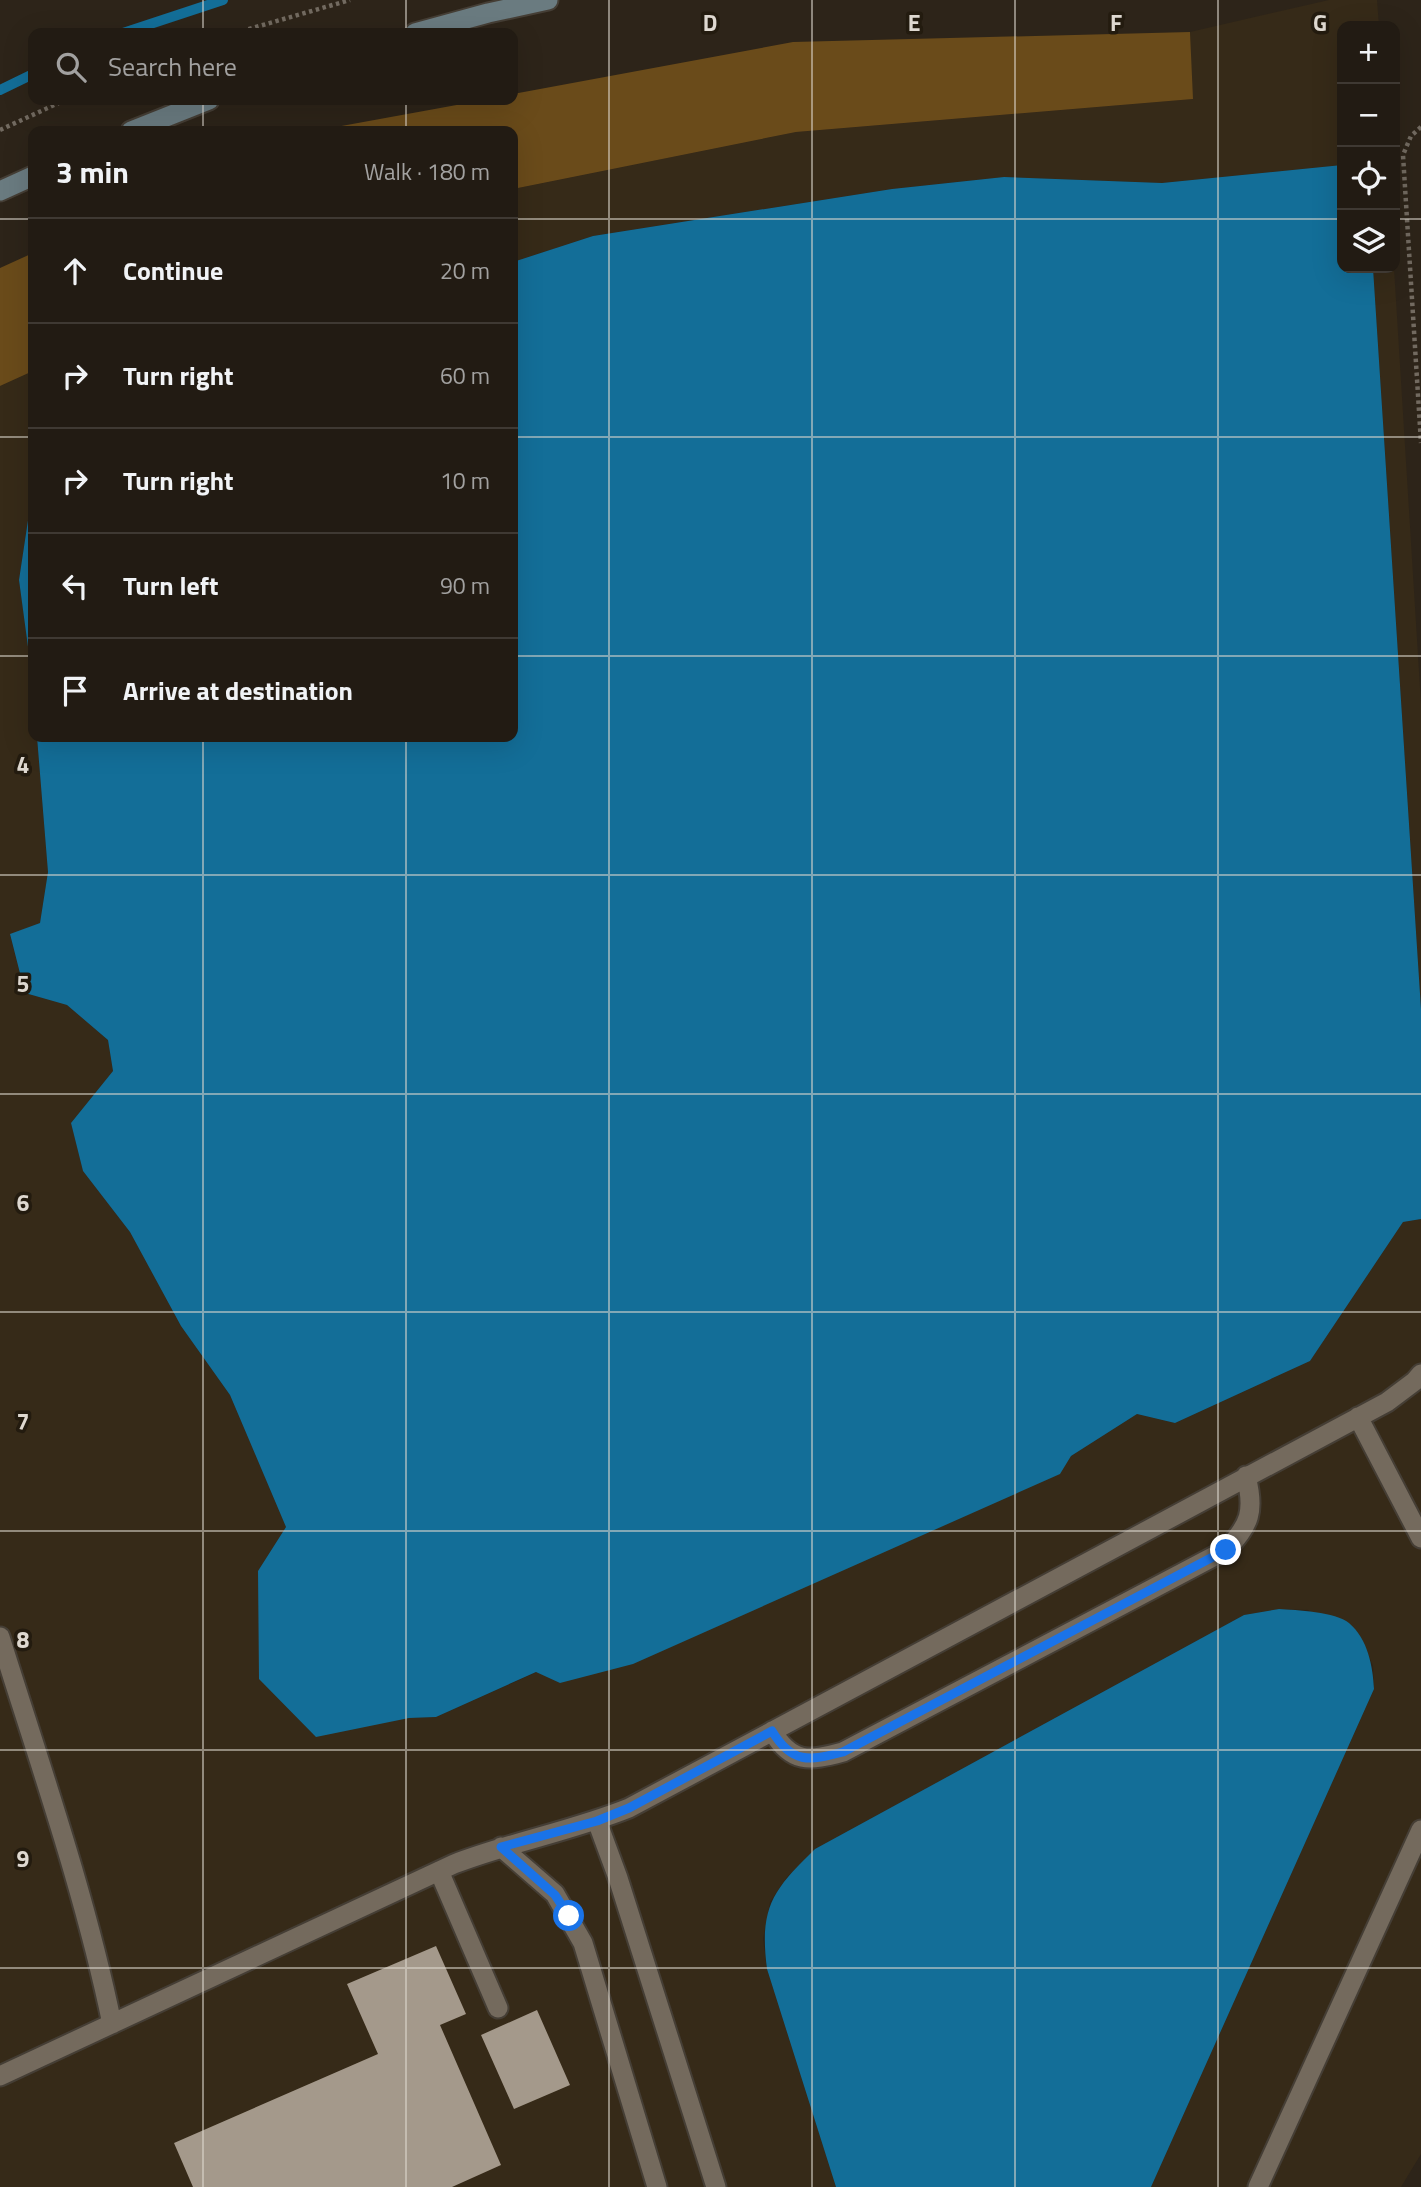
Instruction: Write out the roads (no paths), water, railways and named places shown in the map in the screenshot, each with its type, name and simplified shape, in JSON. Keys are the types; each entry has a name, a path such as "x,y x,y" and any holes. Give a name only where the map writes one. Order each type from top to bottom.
{"main road":[{"path":"433,28 548,0"},
{"path":"144,126 196,105"},
{"path":"0,191 28,178"}],"lane":[{"path":"0,2076 439,1871 501,1847 597,1821 629,1808 1387,1402 1421,1374"},
{"path":"1358,1417 1421,1538"},
{"path":"772,1731 783,1749 799,1757 821,1758 843,1752 1226,1550 1245,1529 1251,1497 1246,1476"},
{"path":"0,1637 74,1872 99,1960 112,2024"},
{"path":"597,1821 622,1891 716,2187"},
{"path":"1258,2187 1421,1830"},
{"path":"501,1847 555,1895 583,1943 657,2187"},
{"path":"439,1871 498,2008"}],"water":[{"path":"1337,166 1337,273 1373,273 1421,1009 1421,1219 1403,1222 1310,1361 1175,1423 1137,1414 1071,1456 1060,1474 633,1664 560,1683 536,1672 436,1717 409,1718 316,1737 259,1679 258,1571 286,1527 230,1395 181,1326 130,1232 83,1171 71,1123 113,1071 108,1040 67,1005 25,993 10,934 40,923 48,872 37,742 518,742 518,260 593,236 892,189 1004,177 1162,183"},
{"path":"28,520 28,647 19,580"},
{"path":"1279,1609 1326,1614 1349,1623 1365,1645 1371,1663 1374,1689 1151,2187 836,2187 767,1969 765,1930 772,1901 779,1889 815,1849 1244,1615"}],"waterway":[{"path":"138,28 223,0"},
{"path":"0,90 28,76"}]}
